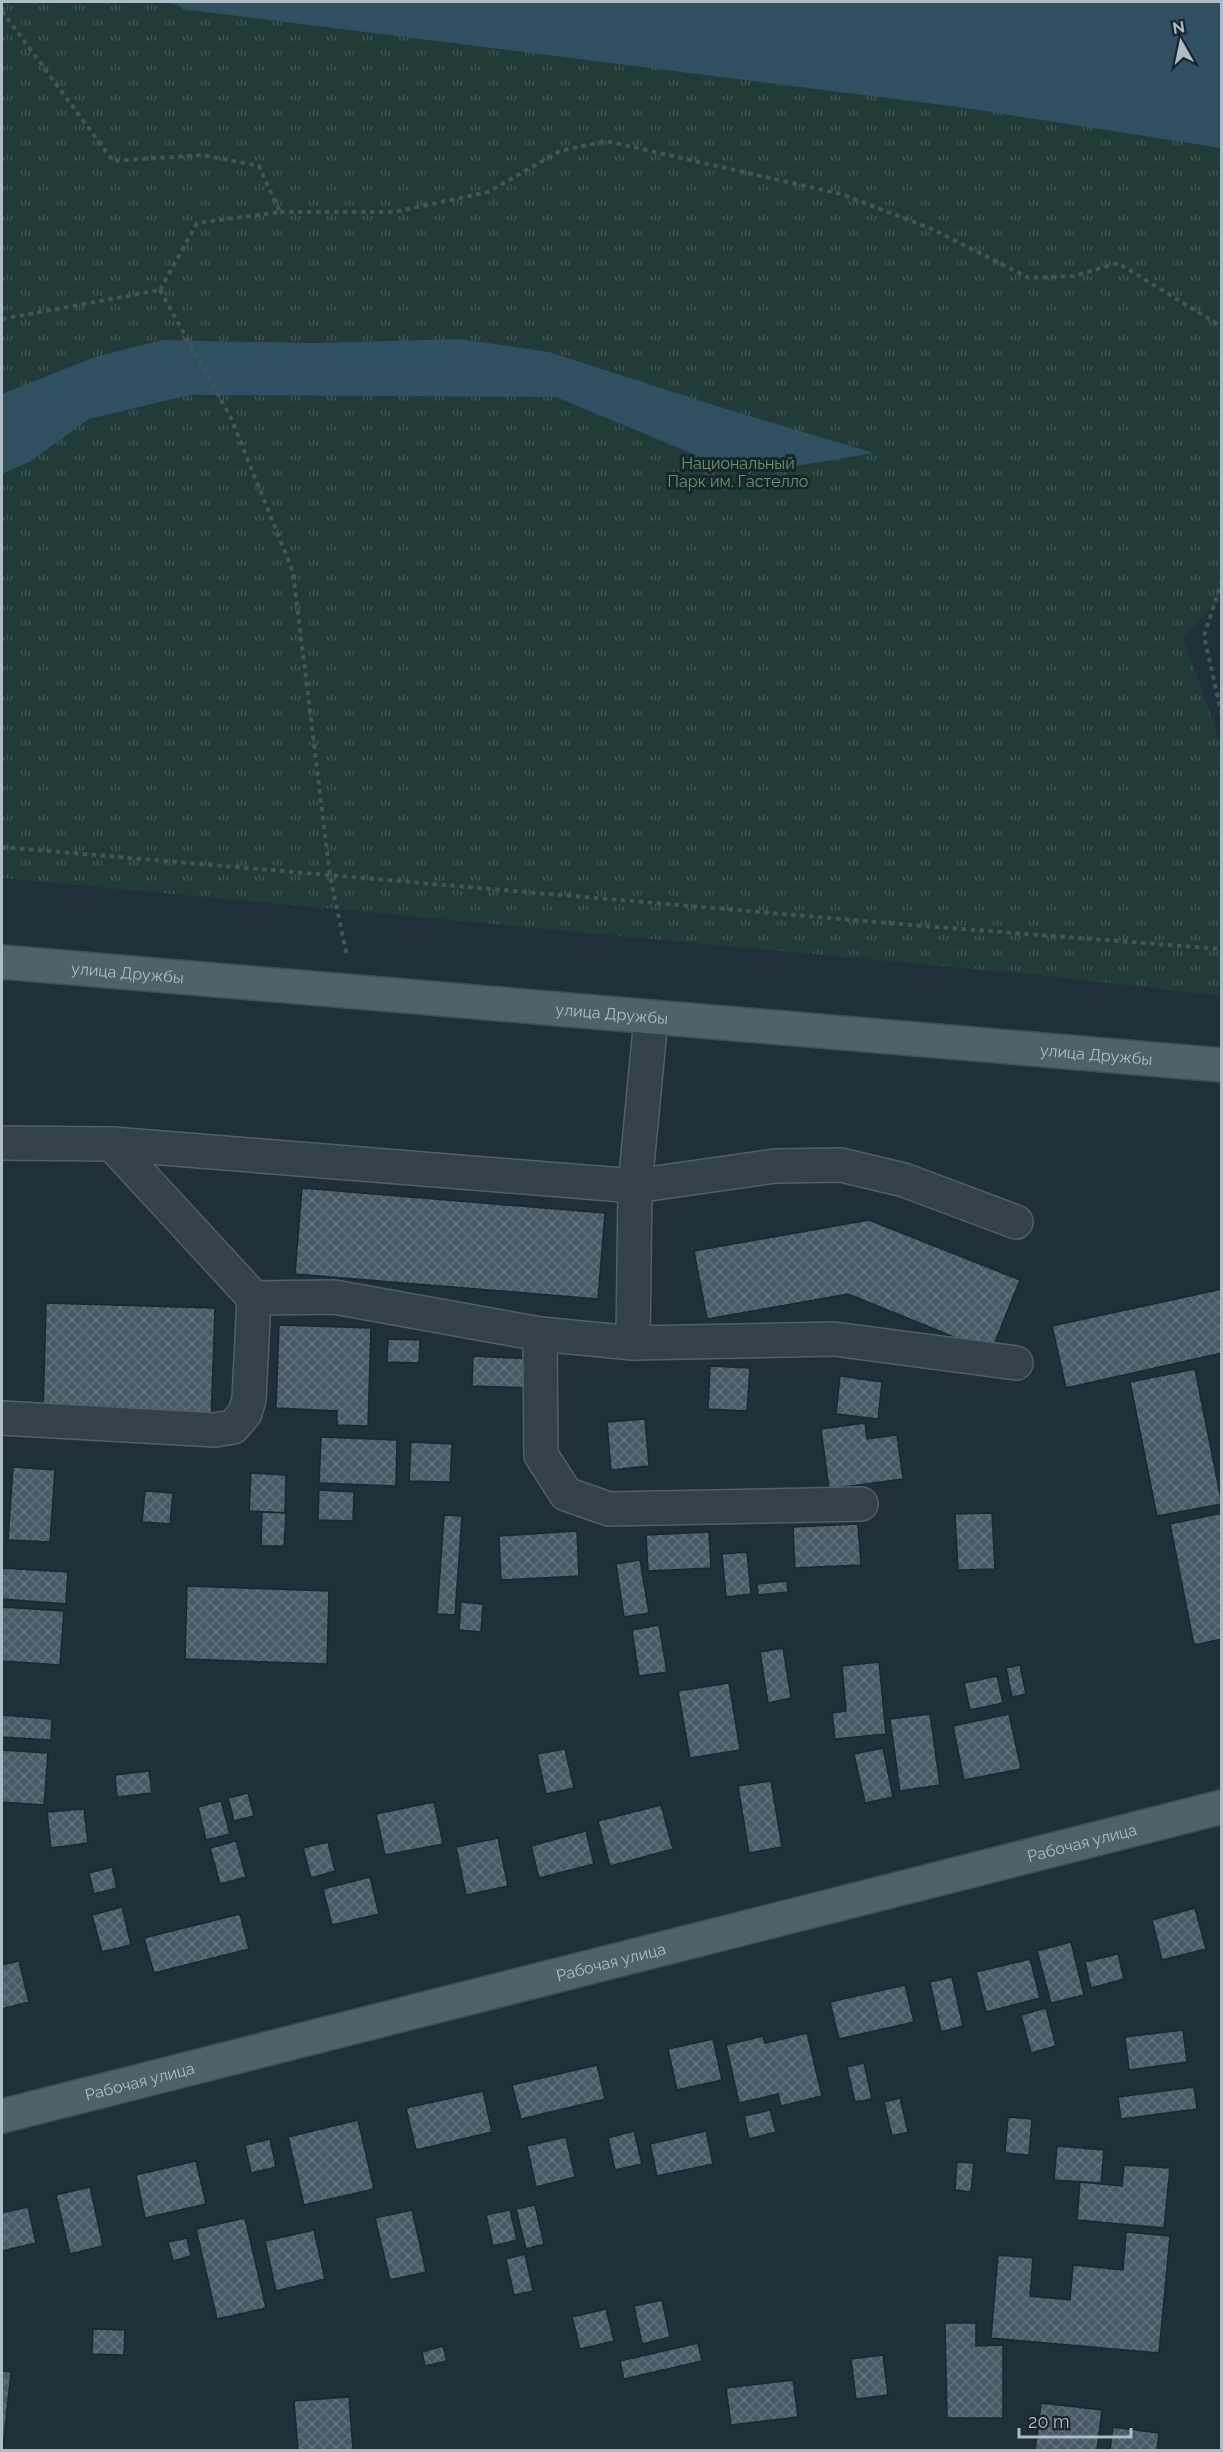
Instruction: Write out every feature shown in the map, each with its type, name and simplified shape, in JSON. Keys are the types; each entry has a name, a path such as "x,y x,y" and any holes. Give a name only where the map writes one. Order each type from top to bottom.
{"main road":[{"name":"улица Дружбы","path":"2,962 1221,1065"},
{"name":"Рабочая улица","path":"2,2116 1221,1807"}],"lane":[{"path":"633,1343 635,1186 651,1018"},
{"path":"2,1143 112,1144 635,1186 776,1166 841,1165 904,1180 1016,1222"},
{"path":"2,1418 215,1430 233,1427 245,1413 249,1399 255,1298 112,1144"},
{"path":"255,1298 334,1297 540,1334 633,1343 834,1339 1016,1363"},
{"path":"540,1334 541,1455 566,1494 609,1509 861,1504"}],"path":[{"path":"2,11 113,161 202,154 259,166 280,212"},
{"path":"160,290 197,223 280,212 394,212 406,210 488,192 560,151 606,141 841,194 932,228 1029,278 1074,276 1118,263 1221,327"},
{"path":"2,319 160,290"},
{"path":"160,290 231,418 293,572 330,876 355,992"},
{"path":"1221,580 1204,636 1221,716"},
{"path":"2,847 1221,949"}],"green space":[{"name":"Национальный Парк им. Гастелло","path":"2,2 1221,2 1221,600 1183,637 1221,744 1221,996 1048,976 2,878"}],"water":[{"path":"169,2 1221,2 1221,148 959,107 190,10"},
{"path":"460,339 549,352 726,409 874,453 790,467 715,463 556,397 190,395 89,419 31,461 2,474 2,394 95,357 162,340 311,343"}],"building":[{"path":"302,1188 605,1213 598,1299 295,1274"},
{"path":"869,1220 1020,1280 991,1352 848,1294 707,1319 694,1251"},
{"path":"1222,1289 1222,1353 1066,1388 1052,1326"},
{"path":"46,1303 215,1308 211,1422 43,1418"},
{"path":"279,1325 371,1328 368,1426 337,1425 337,1411 276,1408"},
{"path":"388,1339 420,1340 419,1363 387,1362"},
{"path":"473,1356 531,1359 530,1388 472,1386"},
{"path":"710,1366 750,1368 747,1411 708,1409"},
{"path":"1195,1369 1222,1504 1157,1516 1130,1382"},
{"path":"840,1376 882,1382 878,1419 836,1414"},
{"path":"645,1419 649,1466 611,1470 607,1422"},
{"path":"865,1423 867,1439 897,1435 903,1479 829,1489 821,1429"},
{"path":"321,1437 397,1440 396,1486 319,1483"},
{"path":"411,1442 452,1444 450,1482 409,1481"},
{"path":"13,1467 55,1470 50,1542 8,1540"},
{"path":"251,1473 286,1475 285,1513 249,1511"},
{"path":"319,1490 354,1492 353,1521 318,1520"},
{"path":"145,1491 173,1493 170,1524 142,1522"},
{"path":"262,1512 286,1513 284,1546 261,1546"},
{"path":"992,1513 995,1569 958,1570 955,1514"},
{"path":"1222,1513 1222,1639 1194,1645 1170,1524"},
{"path":"444,1515 462,1516 455,1615 437,1614"},
{"path":"858,1524 861,1565 795,1568 793,1527"},
{"path":"577,1531 579,1576 501,1580 499,1536"},
{"path":"709,1532 711,1568 648,1571 646,1535"},
{"path":"747,1552 751,1594 726,1597 722,1554"},
{"path":"640,1560 649,1613 624,1617 616,1564"},
{"path":"2,1568 68,1572 66,1604 2,1599"},
{"path":"787,1581 788,1592 758,1595 757,1584"},
{"path":"187,1586 329,1591 327,1664 185,1659"},
{"path":"461,1602 483,1604 481,1632 459,1630"},
{"path":"2,1607 64,1611 60,1665 2,1661"},
{"path":"659,1625 667,1672 639,1676 632,1630"},
{"path":"783,1648 791,1698 768,1703 760,1652"},
{"path":"879,1662 886,1734 835,1739 832,1713 846,1711 842,1666"},
{"path":"1020,1665 1026,1694 1012,1697 1006,1668"},
{"path":"997,1676 1003,1703 970,1710 964,1683"},
{"path":"729,1683 740,1750 690,1758 678,1691"},
{"path":"930,1714 940,1785 900,1791 890,1719"},
{"path":"1009,1714 1021,1769 964,1780 953,1726"},
{"path":"2,1715 52,1719 51,1740 2,1737"},
{"path":"883,1748 893,1797 865,1803 854,1754"},
{"path":"565,1749 574,1788 546,1794 537,1754"},
{"path":"2,1750 48,1753 44,1805 2,1802"},
{"path":"149,1771 152,1793 117,1797 115,1775"},
{"path":"771,1781 782,1847 749,1853 738,1786"},
{"path":"248,1793 254,1816 234,1821 228,1798"},
{"path":"221,1801 230,1834 206,1840 198,1807"},
{"path":"434,1802 443,1844 385,1855 376,1814"},
{"path":"661,1805 673,1849 610,1866 598,1821"},
{"path":"84,1809 88,1843 51,1848 47,1812"},
{"path":"586,1831 594,1864 539,1878 531,1846"},
{"path":"498,1838 508,1886 466,1895 456,1847"},
{"path":"236,1841 246,1877 220,1884 210,1848"},
{"path":"328,1842 335,1871 311,1878 303,1848"},
{"path":"112,1867 117,1888 94,1894 89,1873"},
{"path":"370,1877 379,1914 332,1925 323,1889"},
{"path":"122,1907 131,1945 102,1952 92,1915"},
{"path":"1195,1908 1206,1949 1162,1960 1152,1920"},
{"path":"240,1914 249,1949 154,1973 144,1938"},
{"path":"1071,1942 1084,1995 1051,2003 1037,1951"},
{"path":"1118,1954 1124,1979 1091,1988 1085,1962"},
{"path":"1030,1959 1040,1998 986,2012 976,1972"},
{"path":"19,1961 29,2002 2,2009 2,1965"},
{"path":"952,1977 963,2026 941,2032 930,1982"},
{"path":"905,1985 914,2022 839,2039 830,2002"},
{"path":"1046,2008 1056,2046 1031,2053 1021,2015"},
{"path":"1183,2030 1187,2062 1129,2070 1125,2037"},
{"path":"807,2033 822,2096 781,2106 778,2094 739,2103 726,2045 763,2036 765,2043"},
{"path":"713,2039 722,2080 677,2090 668,2049"},
{"path":"864,2063 872,2099 855,2102 847,2067"},
{"path":"597,2065 605,2099 521,2119 512,2085"},
{"path":"1194,2087 1197,2109 1121,2119 1118,2097"},
{"path":"483,2091 492,2132 416,2150 406,2108"},
{"path":"900,2098 908,2132 892,2136 884,2102"},
{"path":"770,2110 776,2132 749,2139 744,2116"},
{"path":"1008,2117 1032,2119 1029,2155 1005,2153"},
{"path":"358,2120 374,2189 304,2205 288,2137"},
{"path":"634,2131 642,2164 615,2170 608,2138"},
{"path":"706,2131 713,2164 657,2176 650,2144"},
{"path":"566,2137 575,2177 536,2187 527,2146"},
{"path":"270,2139 276,2167 251,2173 245,2145"},
{"path":"1057,2146 1104,2150 1101,2183 1054,2180"},
{"path":"196,2161 206,2204 145,2218 136,2175"},
{"path":"957,2162 974,2163 971,2192 955,2190"},
{"path":"1124,2165 1170,2168 1164,2228 1077,2220 1080,2182 1122,2186"},
{"path":"90,2187 103,2246 70,2254 56,2195"},
{"path":"535,2205 544,2244 526,2249 516,2209"},
{"path":"28,2207 36,2243 2,2251 2,2213"},
{"path":"412,2210 426,2272 390,2280 375,2218"},
{"path":"510,2210 517,2240 493,2246 486,2215"},
{"path":"245,2218 266,2308 217,2319 196,2229"},
{"path":"314,2230 325,2279 276,2291 265,2241"},
{"path":"1126,2232 1170,2236 1159,2353 991,2338 998,2255 1033,2258 1030,2296 1070,2300 1073,2265 1123,2270"},
{"path":"187,2238 191,2256 173,2261 168,2242"},
{"path":"525,2254 533,2291 514,2295 506,2259"},
{"path":"662,2300 670,2337 642,2344 634,2306"},
{"path":"606,2309 614,2341 580,2349 572,2317"},
{"path":"945,2323 976,2323 976,2346 1003,2345 1003,2418 947,2418"},
{"path":"93,2329 125,2330 124,2355 92,2354"},
{"path":"698,2343 702,2361 624,2379 620,2361"},
{"path":"443,2346 447,2361 425,2366 422,2352"},
{"path":"883,2355 888,2395 856,2399 851,2359"},
{"path":"2,2371 11,2372 3,2448 2,2448"},
{"path":"793,2380 798,2417 731,2425 726,2388"},
{"path":"349,2397 353,2450 298,2450 294,2401"},
{"path":"1041,2403 1102,2410 1097,2450 1035,2450"},
{"path":"1113,2427 1159,2433 1157,2450 1110,2450"}]}
